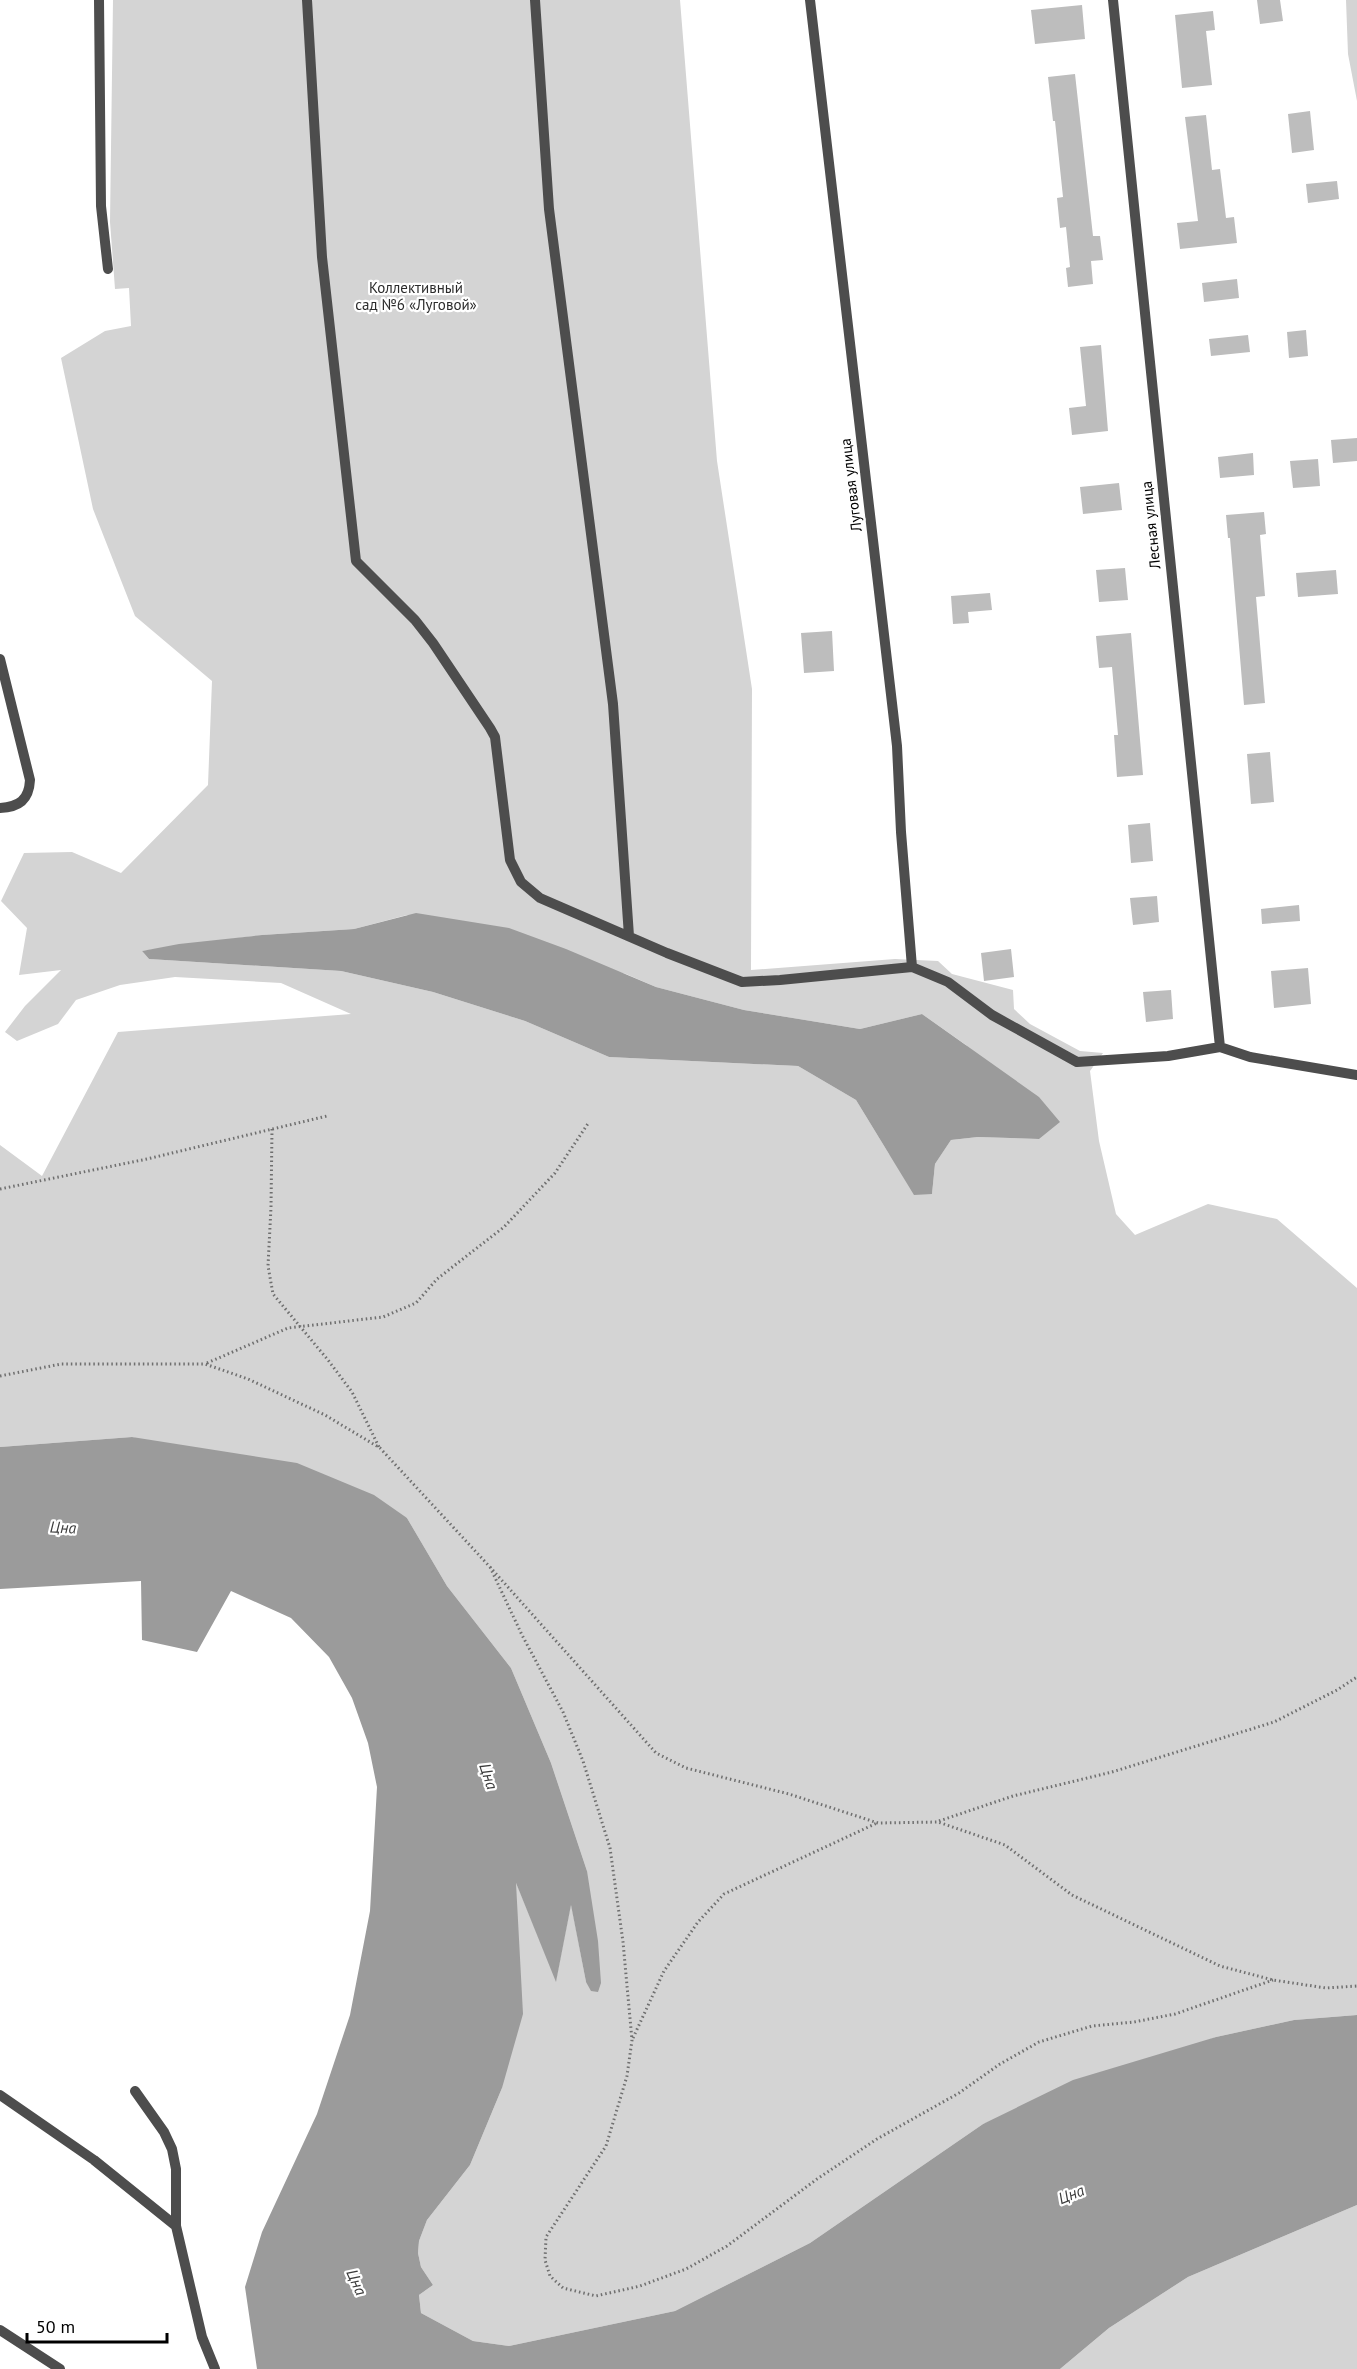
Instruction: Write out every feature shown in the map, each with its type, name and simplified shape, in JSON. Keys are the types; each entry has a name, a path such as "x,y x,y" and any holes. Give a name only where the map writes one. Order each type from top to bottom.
{"street":[{"path":"99,0 101,206 108,269"},
{"path":"307,0 322,257 356,561 415,620 433,643 495,737 510,860 521,882 540,898 742,982 912,967 948,982 992,1015 1077,1062 1168,1056 1220,1047 1250,1057 1357,1075"},
{"path":"535,0 549,209 613,704 629,936"},
{"name":"Луговая улица","path":"810,0 897,746 901,832 912,967"},
{"name":"Лесная улица","path":"1113,0 1220,1047"},
{"path":"0,658 30,780 29,792 25,800 10,808 0,808"},
{"path":"135,2091 164,2132 172,2149 176,2169 176,2226 202,2337 215,2369"},
{"path":"0,2095 94,2160 176,2226"},
{"path":"0,2330 60,2369"}],"path":[{"path":"0,1189 147,1159 327,1116"},
{"path":"205,1364 288,1328 383,1317 416,1303 437,1280 504,1227 555,1173 589,1122"},
{"path":"272,1129 268,1266 273,1294 352,1392 380,1448 656,1753 686,1767 789,1794 878,1822 938,1822 1005,1845 1072,1895 1220,1966 1273,1980 1326,1988 1357,1986"},
{"path":"0,1376 62,1364 205,1364 248,1379 325,1415 380,1448"},
{"path":"490,1567 522,1635 563,1712 583,1761 610,1848 632,2040 627,2076 606,2146 546,2237 544,2260 550,2276 563,2288 596,2296 649,2283 686,2269 727,2246 817,2179 877,2139 959,2093 1000,2064 1039,2042 1092,2026 1134,2022 1175,2014 1273,1980"},
{"path":"938,1822 1013,1796 1112,1772 1274,1722 1337,1690 1357,1677"},
{"path":"632,2040 664,1971 698,1922 724,1894 878,1822"}],"green space":[{"name":"Коллективный сад №6 «Луговой»","path":"113,0 680,0 717,461 752,689 751,970 895,959 938,961 952,974 1013,990 1014,1009 1030,1024 1080,1051 1103,1053 1090,1071 1099,1141 1116,1214 1135,1235 1208,1204 1277,1219 1357,1288 1357,2015 1294,2020 1216,2037 983,2124 810,2243 675,2311 509,2346 473,2341 421,2313 419,2295 433,2285 421,2267 418,2253 419,2241 427,2220 470,2165 502,2088 515,1880 556,1980 571,1903 586,1982 587,1871 551,1763 511,1668 447,1586 407,1518 132,1437 0,1447 0,1145 42,1176 118,1032 351,1014 281,983 175,977 120,985 76,1000 58,1024 17,1041 5,1032 25,1006 61,970 19,975 27,928 1,901 24,853 72,852 121,873 208,785 212,681 135,616 93,509 61,358 105,331 131,326 129,288 115,289 110,222","holes":["407,915 626,974 656,987 744,1010 860,1029 922,1014 966,1045 1039,1139 978,1137 951,1140 935,1164 932,1194 889,1154 856,1100 798,1066 609,1057 525,1021 433,992 341,971 149,959 142,951 262,935 354,929"]},
{"path":"1346,0 1357,0 1357,101 1348,54"},
{"path":"1357,2205 1357,2369 1060,2369 1109,2328 1188,2277"}],"water":[{"path":"416,913 509,928 656,987 744,1010 860,1029 922,1014 1039,1097 1060,1122 1039,1139 978,1137 951,1140 935,1164 932,1194 914,1195 856,1100 798,1066 609,1057 525,1021 433,992 341,971 149,959 142,951 179,944 262,935 354,929"},
{"name":"Цна","path":"132,1437 297,1463 374,1495 407,1518 447,1586 511,1668 551,1763 587,1871 598,1941 601,1983 598,1992 591,1991 586,1982 571,1905 556,1982 516,1883 523,2014 502,2088 470,2165 427,2220 419,2241 418,2253 421,2267 433,2285 419,2295 421,2313 473,2341 509,2346 675,2311 810,2243 983,2124 1073,2080 1216,2037 1294,2020 1357,2015 1357,2205 1188,2277 1109,2328 1060,2369 257,2369 245,2287 262,2232 317,2114 350,2015 370,1911 377,1787 368,1743 352,1698 329,1657 291,1618 231,1591 197,1652 142,1640 141,1581 0,1589 0,1447"}],"building":[{"path":"1257,0 1280,0 1283,21 1260,24"},
{"path":"1082,5 1085,39 1035,44 1031,10"},
{"path":"1213,11 1215,30 1206,31 1212,85 1182,88 1175,15"},
{"path":"1075,74 1093,236 1100,236 1103,260 1091,261 1093,284 1068,287 1066,268 1070,267 1066,227 1060,228 1057,198 1063,197 1048,77"},
{"path":"1310,111 1314,150 1292,153 1288,114"},
{"path":"1206,115 1212,170 1220,169 1226,218 1234,217 1237,243 1180,249 1177,223 1198,221 1185,117"},
{"path":"1337,181 1339,199 1308,203 1306,184"},
{"path":"1237,279 1239,298 1204,302 1202,283"},
{"path":"1306,330 1308,356 1289,358 1287,332"},
{"path":"1248,335 1250,352 1211,356 1209,339"},
{"path":"1101,345 1108,431 1072,435 1069,408 1086,406 1080,347"},
{"path":"1357,438 1357,461 1333,463 1331,440"},
{"path":"1253,453 1254,475 1220,478 1218,457"},
{"path":"1318,459 1320,486 1293,488 1290,461"},
{"path":"1119,483 1122,510 1083,514 1080,487"},
{"path":"1264,512 1266,534 1260,535 1265,596 1256,597 1265,703 1244,705 1230,538 1228,538 1226,515"},
{"path":"1125,568 1128,600 1099,602 1096,570"},
{"path":"1336,570 1338,594 1298,597 1296,573"},
{"path":"990,593 992,610 968,612 969,623 953,624 951,596"},
{"path":"832,631 834,671 804,673 801,633"},
{"path":"1131,633 1143,775 1117,777 1114,735 1118,735 1112,667 1099,668 1096,636"},
{"path":"1270,752 1274,802 1251,804 1247,754"},
{"path":"1150,823 1153,861 1131,863 1128,825"},
{"path":"1157,896 1159,922 1133,925 1130,898"},
{"path":"1299,905 1300,921 1262,924 1261,909"},
{"path":"1011,949 1014,977 984,981 981,953"},
{"path":"1308,968 1311,1004 1274,1008 1271,971"},
{"path":"1171,990 1173,1019 1146,1022 1143,992"}]}
